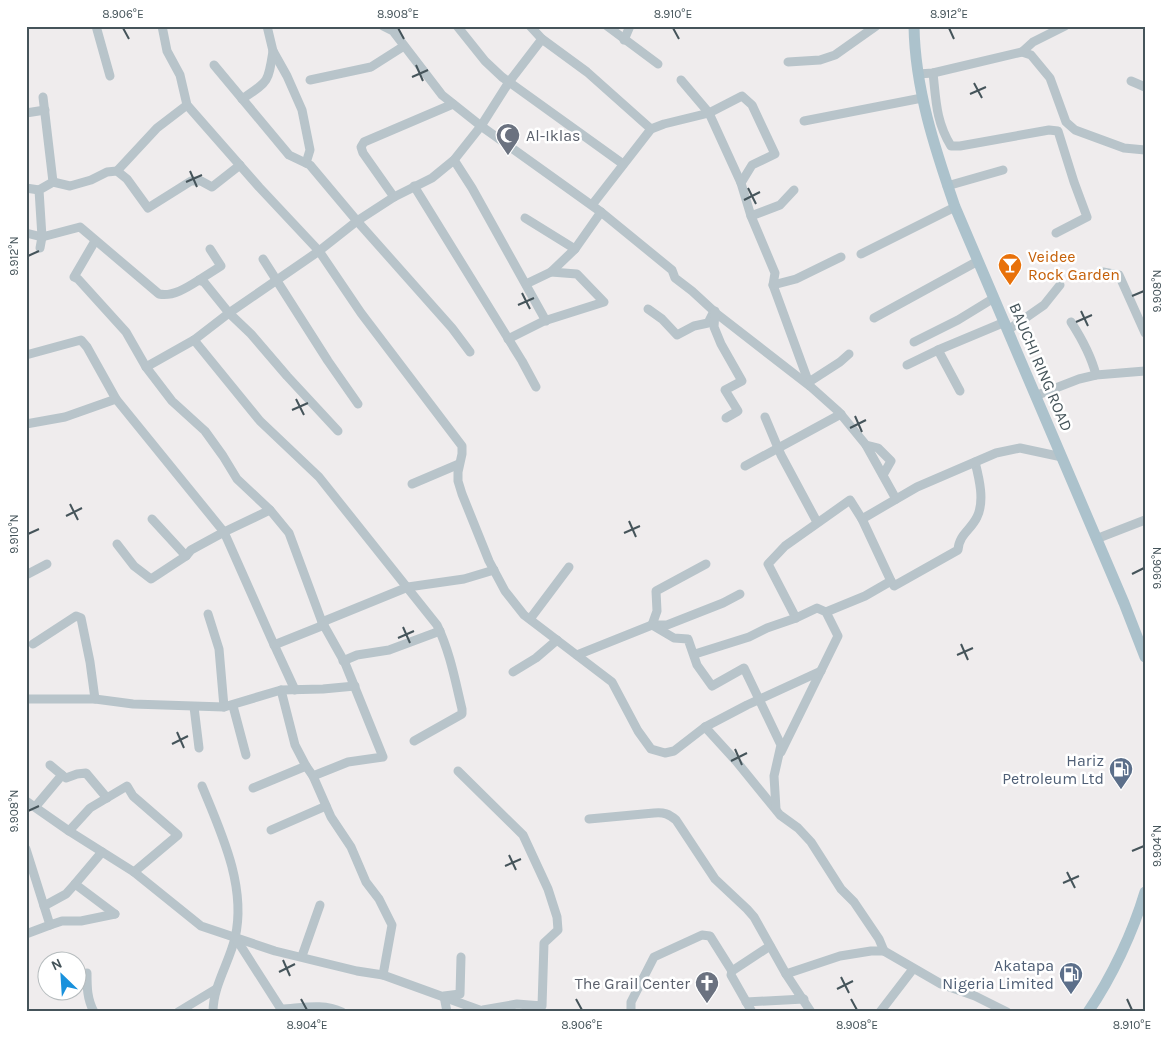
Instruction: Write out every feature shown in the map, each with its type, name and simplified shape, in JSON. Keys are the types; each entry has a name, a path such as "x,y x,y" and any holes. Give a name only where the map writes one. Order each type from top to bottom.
{"main road":[{"name":"BAUCHI RING ROAD","path":"914,26 922,98 947,186 1124,603 1145,658"},
{"path":"1088,1012 1132,930 1145,892"}],"street":[{"path":"96,26 110,76"},
{"path":"162,26 167,51 180,75 187,105 319,251 361,313 462,446 458,481 494,570 505,591 524,615 612,682 638,731 651,749 665,753 674,751 705,727 821,671"},
{"path":"266,26 273,51 302,110 310,150 306,163"},
{"path":"383,26 393,31 442,94 453,104 601,212 672,270 675,278 715,311 810,384 841,414 866,445 896,499"},
{"path":"457,26 485,62 509,82 623,164"},
{"path":"530,26 542,39 587,72 651,129"},
{"path":"607,26 658,64"},
{"path":"624,40 629,28 638,26"},
{"path":"788,62 820,60 835,54 876,26"},
{"path":"918,74 932,73 1022,52 1033,42 1065,26"},
{"path":"146,367 194,340 229,313 319,251 357,221 394,197 432,178 454,160 481,126 509,82 542,39"},
{"path":"310,80 371,67 404,46"},
{"path":"242,99 263,85 269,76 273,51"},
{"path":"1022,52 1031,55 1050,78 1066,122 1075,130 1124,148 1145,150"},
{"path":"214,65 289,155 310,165 452,328 470,352"},
{"path":"932,73 940,124 950,146 960,146 1049,130 1058,131 1086,216 1056,233"},
{"path":"681,80 710,113 741,183 751,216 775,273 774,285 810,384"},
{"path":"1131,80 1145,87"},
{"path":"43,96 53,182"},
{"path":"592,205 651,129 710,113 742,96 752,105 775,154 752,165 741,183"},
{"path":"804,121 922,98"},
{"path":"394,197 363,153 361,147 364,142 453,104"},
{"path":"117,172 157,128 187,105"},
{"path":"26,113 45,110"},
{"path":"454,160 472,188 546,320"},
{"path":"26,188 39,190 53,182 70,186 91,180 106,172 117,172 127,179 148,208 191,181 202,181 212,187 240,165"},
{"path":"947,186 1003,170"},
{"path":"414,186 536,387"},
{"path":"39,190 42,237 40,248"},
{"path":"751,216 780,205 794,190"},
{"path":"861,254 955,207"},
{"path":"526,284 551,272 575,249 601,212"},
{"path":"526,218 575,249"},
{"path":"26,233 42,237 80,227 159,294 163,295 187,288 221,266 210,249"},
{"path":"96,241 74,277 78,279 126,332 146,367 172,401 204,431 237,479 270,510 289,533 324,623 339,650 355,686 383,757 348,762 313,776"},
{"path":"774,285 796,279 841,257"},
{"path":"264,258 276,281 328,362 358,404"},
{"path":"874,318 978,261"},
{"path":"508,339 546,320 604,302 577,274 551,272"},
{"path":"1103,272 1119,276 1145,333"},
{"path":"199,280 204,282 229,313 251,334 287,376 338,430"},
{"path":"907,365 938,350 1006,326 1044,305 1060,285"},
{"path":"914,342 958,320 994,298"},
{"path":"648,309 662,319 677,335 694,326 708,323 715,311"},
{"path":"715,311 714,327 720,344 742,381 725,390 738,411 726,418"},
{"path":"1071,322 1087,348 1096,375"},
{"path":"26,355 80,340 87,346 116,399 224,532 295,690"},
{"path":"194,340 260,422 319,477 408,587 440,631 451,664 462,714 414,741"},
{"path":"938,350 960,391"},
{"path":"810,384 849,354"},
{"path":"1035,396 1078,379 1096,375 1145,371"},
{"path":"26,424 65,417 116,399"},
{"path":"745,466 841,414"},
{"path":"764,417 817,522"},
{"path":"866,445 878,448 891,462 883,476"},
{"path":"862,519 917,487 996,453 1020,448 1062,456"},
{"path":"796,618 768,564 785,546 850,500 862,519 894,586 958,550 959,542 978,516 981,497 980,479 975,462"},
{"path":"412,484 459,464"},
{"path":"117,544 134,566 151,579 186,556 191,550 270,510"},
{"path":"152,519 186,556"},
{"path":"1096,539 1145,520"},
{"path":"26,575 47,564"},
{"path":"652,625 657,611 656,591 706,564"},
{"path":"530,619 569,567"},
{"path":"274,645 408,587 464,579 494,570"},
{"path":"826,612 864,596 891,581"},
{"path":"577,655 652,625 667,625 723,603 740,594"},
{"path":"695,654 749,637 766,628 796,618 817,608 826,612 838,636 778,758"},
{"path":"208,614 220,649 228,706 246,755"},
{"path":"33,644 76,616 81,618 95,699"},
{"path":"652,625 674,638 688,639 698,664 712,686 744,668 781,745 774,776 776,809"},
{"path":"343,661 357,655 389,650 440,631"},
{"path":"513,672 536,658 557,640"},
{"path":"26,699 95,699 133,704 194,707 228,706 281,690 355,686"},
{"path":"281,690 295,745 313,776 331,817 351,848 366,882 379,899 392,925 383,975"},
{"path":"194,707 199,748"},
{"path":"705,727 736,761 780,815 798,828 811,842 841,889 854,902 869,924 884,951"},
{"path":"50,765 66,778 77,774 86,774 107,798"},
{"path":"253,788 306,766"},
{"path":"26,801 134,872 201,926 275,951 302,956 342,968 383,975 484,1011 517,1004 542,1006 544,943 558,930 557,917 548,889 523,835 458,771"},
{"path":"36,806 62,775"},
{"path":"69,831 90,808 127,786 133,796 178,835 134,872"},
{"path":"202,786 227,847 238,900 235,937 223,975 216,989 213,1012"},
{"path":"271,830 326,806"},
{"path":"588,819 663,812 676,820 715,879 754,917 786,974 812,1012"},
{"path":"26,849 50,925"},
{"path":"44,906 66,894 102,852"},
{"path":"26,934 62,921 81,921 115,914 75,884"},
{"path":"302,956 320,905"},
{"path":"631,1012 631,1002 654,957 702,935 710,936 732,971"},
{"path":"235,937 281,1010 324,1007 334,1008 342,1012"},
{"path":"752,1012 730,975 732,971 770,946"},
{"path":"786,974 840,956 884,951 941,984 976,996 1007,1012"},
{"path":"444,996 460,994 461,957"},
{"path":"880,1012 913,969"},
{"path":"178,1012 216,989"},
{"path":"88,996 94,1012"},
{"path":"444,996 448,1012"},
{"path":"746,1002 804,999"}],"place":[{"name":"Al-Iklas","path":"508,156"},
{"name":"Veidee Rock Garden","path":"1010,286"},
{"name":"Hariz Petroleum Ltd","path":"1121,790"},
{"name":"Akatapa Nigeria Limited","path":"1071,995"},
{"name":"The Grail Center","path":"707,1004"}]}
